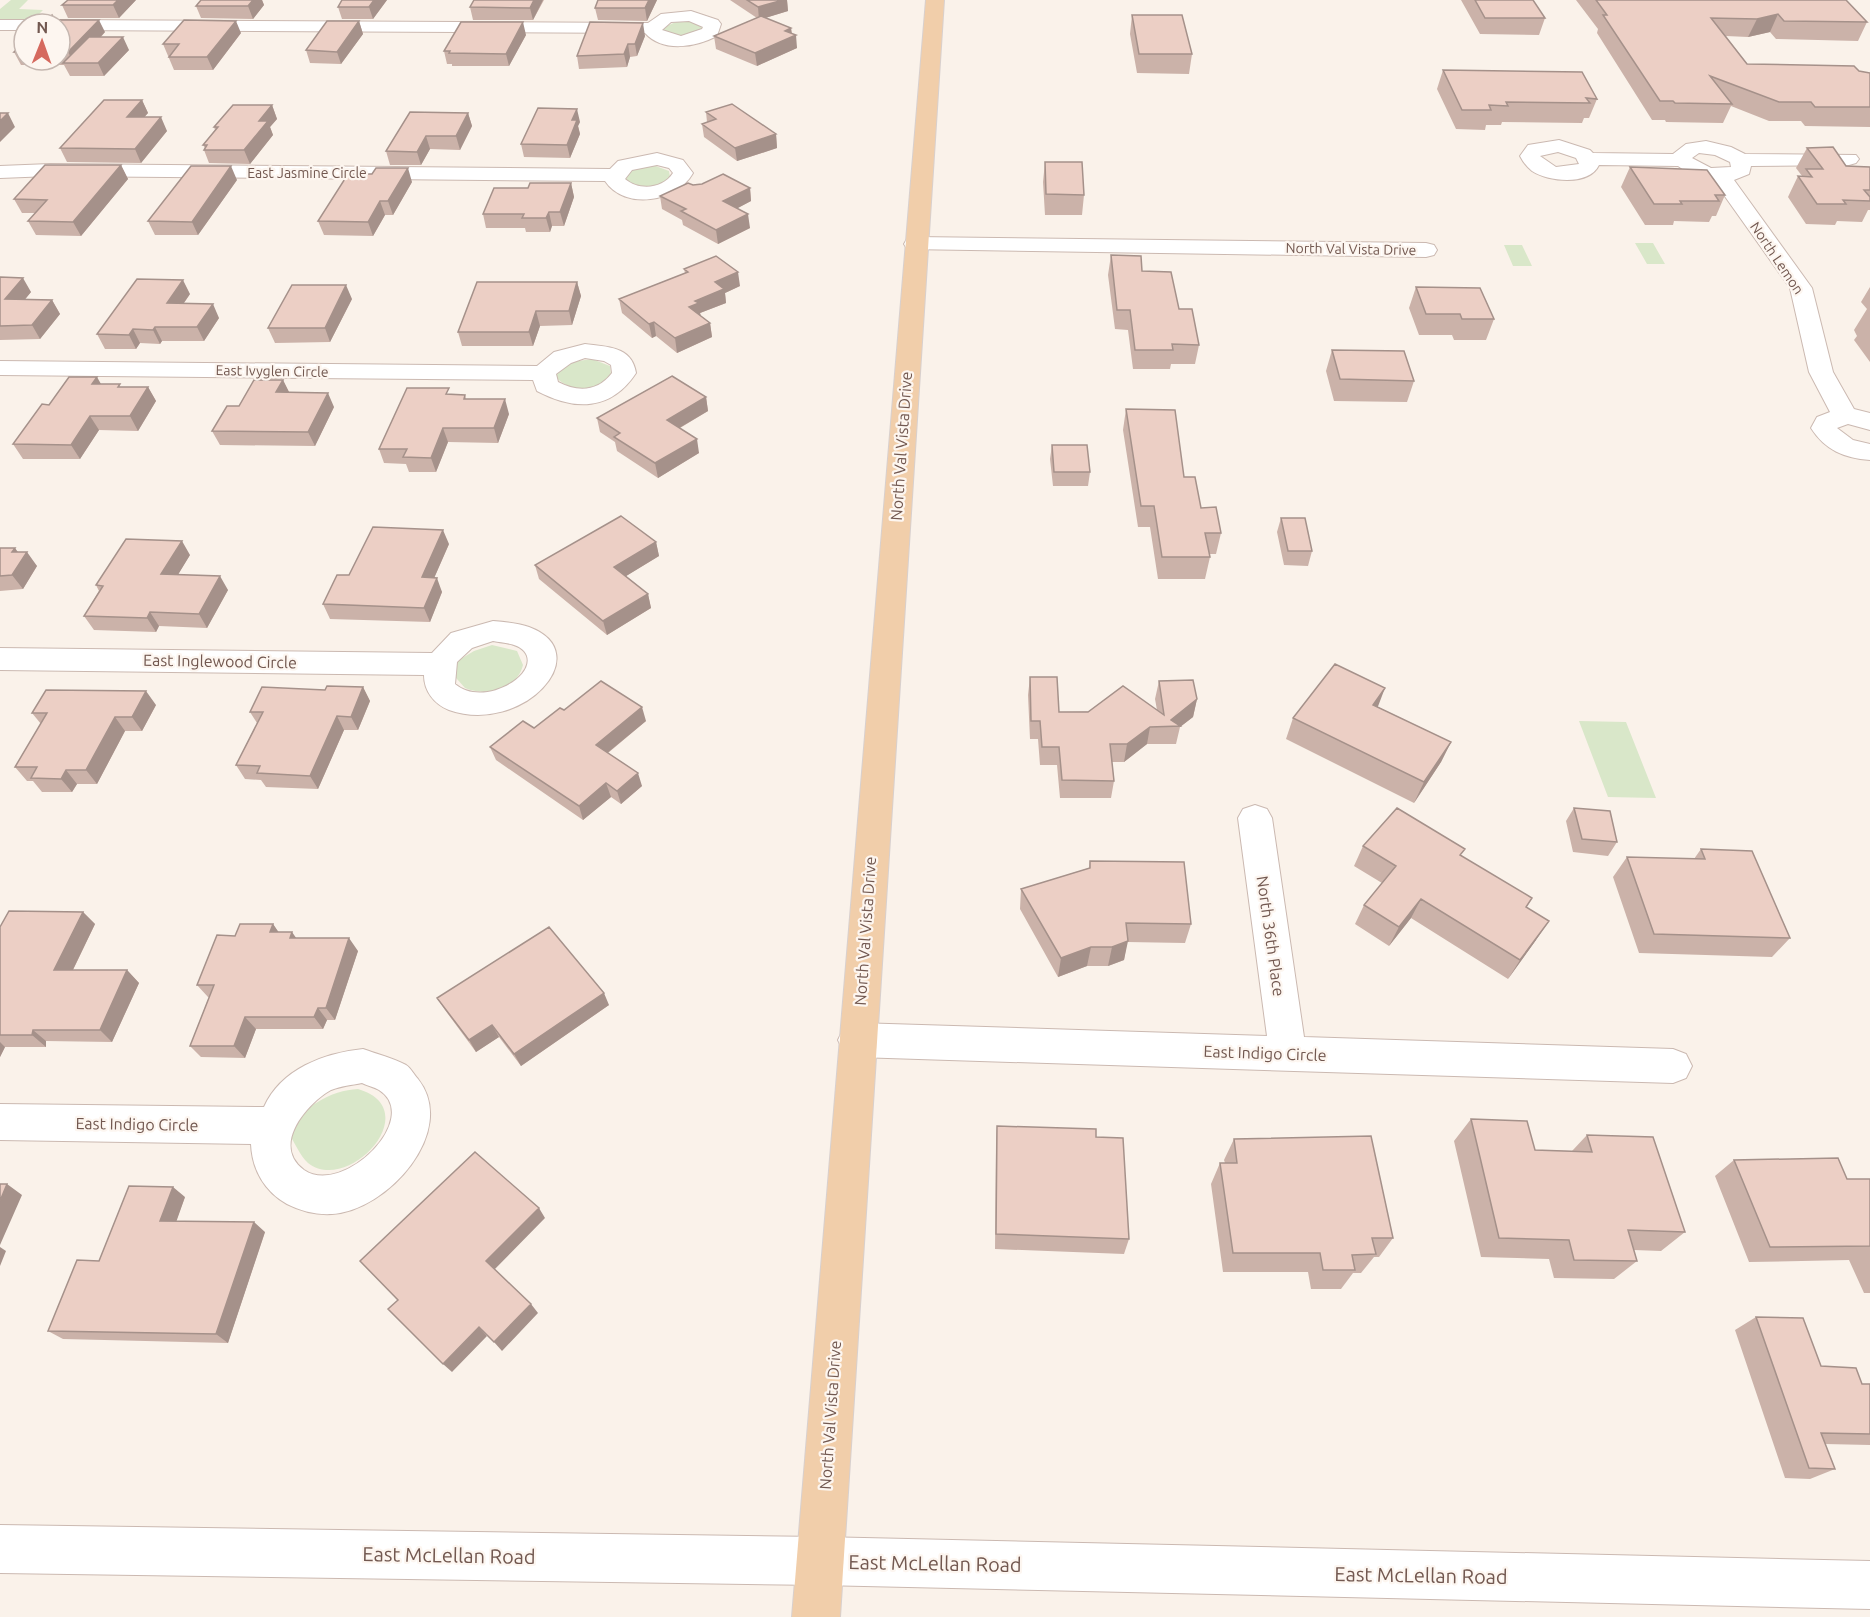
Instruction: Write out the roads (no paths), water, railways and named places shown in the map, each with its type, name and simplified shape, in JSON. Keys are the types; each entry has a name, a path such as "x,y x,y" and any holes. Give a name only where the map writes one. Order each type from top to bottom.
{"main road":[{"name":"North Val Vista Drive","path":"816,1617 915,244 935,0"}],"street":[{"path":"72,25 653,28"},
{"path":"1683,160 1686,150 1701,147 1728,153 1740,160 1855,151 1870,168"},
{"path":"1588,159 1683,160 1699,171 1720,175 1738,173 1742,170 1740,160"},
{"name":"East Jasmine Circle","path":"0,172 50,170 615,175"},
{"name":"North Lemon","path":"1720,175 1801,288 1809,313 1811,339 1821,372 1844,416"},
{"name":"North Val Vista Drive","path":"915,244 1426,250"},
{"name":"East Ivyglen Circle","path":"0,368 544,373"},
{"path":"1870,422 1844,416 1826,422 1824,428 1828,435 1846,448 1870,453"},
{"name":"East Inglewood Circle","path":"0,659 439,664"},
{"name":"North 36th Place","path":"1255,818 1288,1054"},
{"name":"East Indigo Circle","path":"857,1040 1673,1066"},
{"name":"East Indigo Circle","path":"0,1122 274,1126"},
{"name":"East McLellan Road","path":"0,1549 820,1561 1870,1585"}]}
